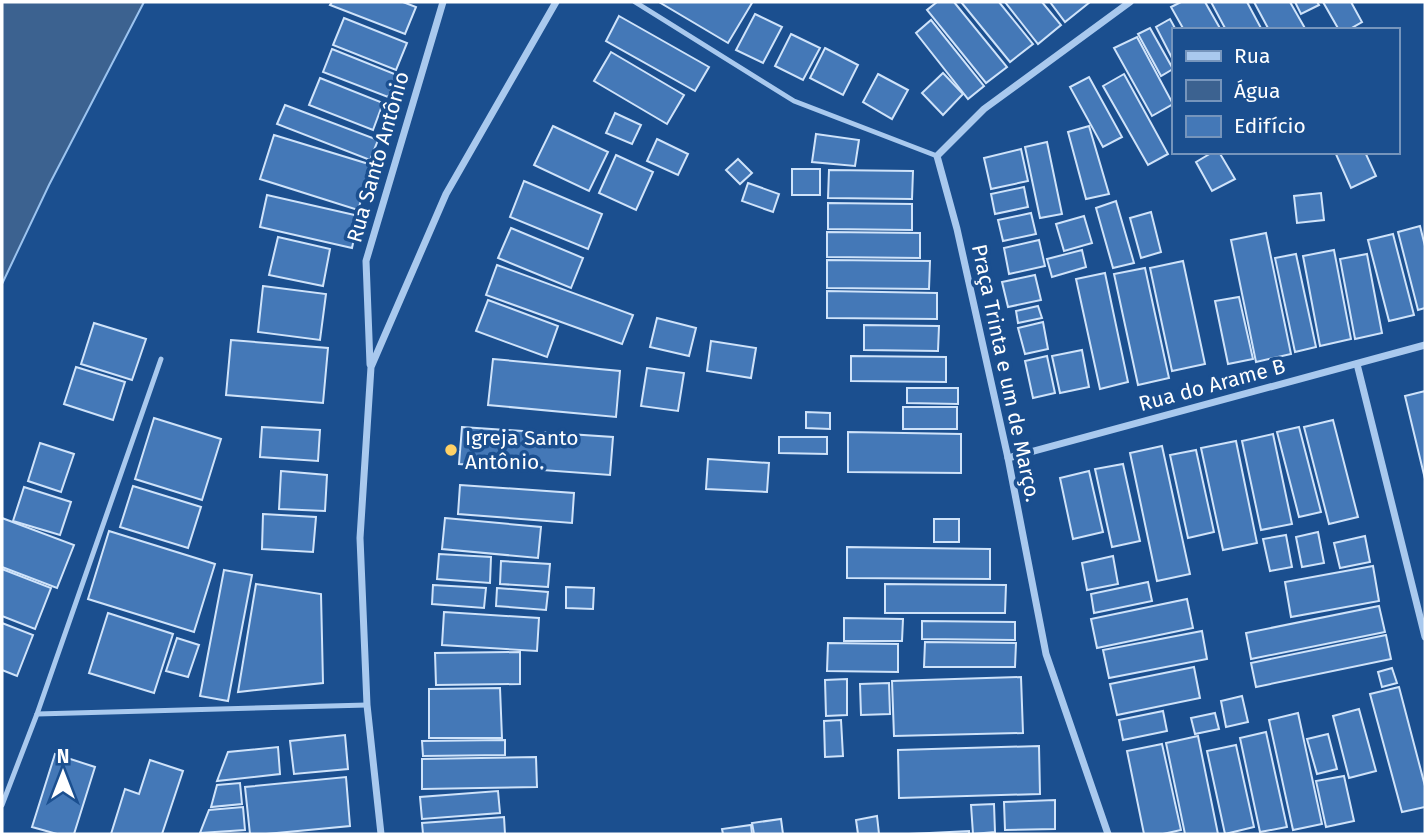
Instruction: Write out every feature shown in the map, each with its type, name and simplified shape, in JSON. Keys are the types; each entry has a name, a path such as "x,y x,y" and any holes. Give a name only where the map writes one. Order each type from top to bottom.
{"street":[{"name":"Rua Santo Antônio","path":"370,367 366,261 443,2"},
{"path":"381,834 368,705 360,538 370,367 446,194 556,2"},
{"path":"937,156 984,109 1129,2"},
{"name":"Praça Trinta e um de Março.","path":"937,156 957,229 1046,654 1108,834"},
{"name":"Rua do Arame B","path":"1007,458 1425,345"},
{"path":"1357,364 1425,636"}],"lane":[{"path":"635,2 794,101 937,156"},
{"path":"2,805 37,714 161,359"},
{"path":"37,714 368,705"}],"water":[{"path":"2,2 144,2 49,185 2,284"}],"building":[{"path":"332,2 403,2 416,7 405,34 330,5"},
{"path":"659,2 750,2 752,3 728,43"},
{"path":"937,2 954,2 1007,67 986,83 927,10"},
{"path":"961,2 999,2 1033,44 1010,62"},
{"path":"1005,2 1042,2 1061,25 1038,44"},
{"path":"1050,2 1090,2 1065,22"},
{"path":"1181,2 1205,2 1220,28 1183,28 1171,7"},
{"path":"1211,2 1247,2 1261,28 1225,28"},
{"path":"1254,2 1290,2 1305,28 1268,28"},
{"path":"1295,2 1317,2 1319,5 1301,14"},
{"path":"1323,2 1351,2 1362,22 1352,28 1338,28"},
{"path":"755,14 782,27 763,63 736,50"},
{"path":"619,16 709,67 695,91 606,41"},
{"path":"344,18 407,43 396,70 333,45"},
{"path":"1170,19 1175,28 1172,28 1172,58 1156,27"},
{"path":"931,20 984,86 968,99 916,33"},
{"path":"1150,28 1172,70 1161,76 1138,34"},
{"path":"791,34 820,48 803,80 775,66"},
{"path":"1137,37 1172,105 1152,116 1114,48"},
{"path":"825,48 858,65 843,95 810,78"},
{"path":"332,49 397,75 388,97 323,72"},
{"path":"611,52 684,95 667,124 594,81"},
{"path":"943,73 963,94 943,115 922,93"},
{"path":"878,74 908,90 892,119 863,102"},
{"path":"1124,74 1168,154 1148,165 1103,86"},
{"path":"1089,77 1122,137 1103,147 1070,87"},
{"path":"320,78 383,103 373,130 309,105"},
{"path":"285,105 378,140 370,160 277,124"},
{"path":"615,113 641,125 632,144 606,133"},
{"path":"553,126 608,152 589,191 534,165"},
{"path":"1089,126 1109,194 1086,199 1068,132"},
{"path":"816,134 859,140 855,166 812,162"},
{"path":"274,135 372,165 358,210 260,179"},
{"path":"657,139 688,154 678,175 647,161"},
{"path":"1047,142 1062,214 1040,218 1025,147"},
{"path":"1021,149 1028,181 991,189 984,158"},
{"path":"1210,154 1220,154 1235,179 1212,191 1196,162"},
{"path":"1336,154 1366,154 1376,176 1351,188"},
{"path":"616,155 653,172 636,210 599,193"},
{"path":"738,159 752,173 740,184 726,170"},
{"path":"792,169 820,169 820,195 792,195"},
{"path":"829,170 913,171 912,199 828,198"},
{"path":"524,181 602,214 588,249 510,217"},
{"path":"748,183 779,194 773,212 742,201"},
{"path":"1024,187 1028,207 995,214 991,194"},
{"path":"1321,193 1324,220 1297,223 1294,196"},
{"path":"267,195 359,216 352,248 260,227"},
{"path":"1116,201 1134,263 1113,268 1096,208"},
{"path":"828,203 912,204 912,230 828,229"},
{"path":"1151,212 1161,252 1141,258 1130,218"},
{"path":"1031,213 1036,234 1003,241 998,220"},
{"path":"1084,216 1092,243 1064,251 1056,224"},
{"path":"1420,226 1425,246 1425,308 1418,310 1398,232"},
{"path":"511,228 583,258 571,288 498,258"},
{"path":"827,232 920,233 920,258 827,257"},
{"path":"1266,233 1291,354 1256,362 1231,240"},
{"path":"1393,234 1414,315 1389,321 1368,240"},
{"path":"278,237 330,249 323,286 269,275"},
{"path":"1039,240 1045,266 1009,274 1004,248"},
{"path":"1082,250 1086,267 1052,277 1047,259"},
{"path":"1334,250 1351,339 1320,346 1303,256"},
{"path":"1296,254 1316,347 1295,352 1275,258"},
{"path":"1367,254 1382,333 1355,339 1340,259"},
{"path":"827,260 930,261 929,289 827,288"},
{"path":"1183,261 1205,364 1172,371 1150,268"},
{"path":"497,265 633,315 622,344 486,295"},
{"path":"1145,268 1169,378 1138,385 1114,274"},
{"path":"1105,273 1128,382 1100,389 1076,279"},
{"path":"1035,275 1041,300 1008,307 1002,282"},
{"path":"263,286 326,294 320,340 258,332"},
{"path":"827,291 937,293 937,319 827,318"},
{"path":"1239,297 1253,359 1228,364 1215,301"},
{"path":"488,300 558,326 547,357 476,331"},
{"path":"1038,306 1042,318 1018,323 1016,311"},
{"path":"657,318 696,328 689,356 650,347"},
{"path":"1043,322 1048,349 1025,354 1018,328"},
{"path":"94,323 146,339 132,380 81,364"},
{"path":"864,325 939,326 938,351 864,350"},
{"path":"231,340 328,348 323,403 226,395"},
{"path":"711,341 756,348 751,378 707,371"},
{"path":"1082,350 1089,387 1060,393 1052,356"},
{"path":"851,356 946,357 946,382 851,381"},
{"path":"1047,356 1055,393 1033,398 1025,361"},
{"path":"493,359 620,371 616,417 488,405"},
{"path":"76,367 125,382 113,420 64,404"},
{"path":"647,368 684,373 678,411 641,406"},
{"path":"907,388 958,388 958,404 907,403"},
{"path":"1425,391 1425,479 1405,396"},
{"path":"903,407 957,407 957,429 903,429"},
{"path":"806,412 830,413 830,429 806,428"},
{"path":"154,418 221,439 202,500 135,479"},
{"path":"1333,420 1358,517 1329,524 1304,427"},
{"path":"262,427 320,430 318,461 260,457"},
{"path":"462,427 613,437 610,475 459,464"},
{"path":"1299,427 1321,512 1299,517 1277,432"},
{"path":"848,432 961,434 961,473 848,472"},
{"path":"1273,434 1292,524 1261,530 1242,441"},
{"path":"779,437 827,437 827,454 779,453"},
{"path":"1236,441 1257,543 1223,550 1201,448"},
{"path":"40,443 74,454 61,492 28,481"},
{"path":"1162,446 1190,574 1157,581 1130,453"},
{"path":"1196,450 1214,532 1188,538 1170,455"},
{"path":"708,459 769,463 767,492 706,489"},
{"path":"1123,464 1140,541 1112,547 1095,469"},
{"path":"281,471 327,475 325,511 279,509"},
{"path":"1089,471 1103,532 1073,539 1060,478"},
{"path":"460,485 574,493 572,523 458,514"},
{"path":"133,486 201,507 188,548 120,527"},
{"path":"24,487 71,502 60,535 13,521"},
{"path":"263,514 316,517 313,552 262,549"},
{"path":"2,518 74,545 57,588 2,567"},
{"path":"445,518 541,527 538,558 442,549"},
{"path":"934,519 959,519 959,542 934,542"},
{"path":"109,531 215,564 194,632 88,599"},
{"path":"1318,532 1324,563 1302,567 1296,537"},
{"path":"1286,535 1292,567 1270,571 1263,539"},
{"path":"1365,536 1370,562 1340,568 1334,543"},
{"path":"847,547 990,549 990,579 847,578"},
{"path":"439,554 491,557 490,583 437,579"},
{"path":"1113,556 1118,584 1087,590 1082,563"},
{"path":"501,561 550,564 548,587 500,584"},
{"path":"1373,566 1379,601 1291,617 1285,582"},
{"path":"2,569 51,588 35,629 2,616"},
{"path":"224,570 252,575 228,701 200,696"},
{"path":"1148,582 1152,601 1094,613 1091,594"},
{"path":"256,584 321,594 323,683 238,692"},
{"path":"885,584 1006,585 1005,613 885,613"},
{"path":"433,585 486,588 484,608 432,604"},
{"path":"566,587 594,588 593,609 566,608"},
{"path":"497,588 548,592 546,610 496,606"},
{"path":"1187,599 1193,628 1097,648 1091,619"},
{"path":"1379,606 1385,632 1251,659 1246,633"},
{"path":"444,612 539,618 537,651 442,645"},
{"path":"108,613 173,634 154,693 89,673"},
{"path":"844,618 903,619 902,641 844,641"},
{"path":"922,621 1015,622 1015,640 922,639"},
{"path":"2,623 33,635 17,676 2,670"},
{"path":"1202,631 1207,659 1109,678 1103,650"},
{"path":"1386,635 1391,659 1256,687 1251,663"},
{"path":"177,638 199,645 188,677 166,671"},
{"path":"925,642 1016,643 1015,667 924,667"},
{"path":"828,643 898,644 898,672 827,671"},
{"path":"520,652 520,684 436,685 435,653"},
{"path":"1194,667 1200,698 1117,715 1110,684"},
{"path":"1392,668 1397,683 1382,687 1378,672"},
{"path":"1021,677 1023,733 894,736 892,681"},
{"path":"847,679 847,715 826,716 825,680"},
{"path":"889,683 890,714 861,715 860,684"},
{"path":"1399,687 1425,786 1425,807 1402,812 1370,694"},
{"path":"500,688 502,738 429,738 429,689"},
{"path":"1242,696 1248,722 1226,727 1221,701"},
{"path":"1359,709 1376,771 1349,778 1333,716"},
{"path":"1163,711 1167,731 1123,740 1119,720"},
{"path":"1215,713 1219,729 1195,734 1191,718"},
{"path":"1298,713 1322,824 1293,830 1269,720"},
{"path":"841,720 843,756 825,757 824,721"},
{"path":"1266,732 1287,827 1260,832 1240,738"},
{"path":"1328,734 1337,769 1317,774 1307,739"},
{"path":"345,735 348,769 294,774 290,741"},
{"path":"1198,736 1218,834 1185,834 1166,743"},
{"path":"505,740 505,755 423,756 422,741"},
{"path":"1162,744 1181,830 1144,834 1127,751"},
{"path":"1236,745 1254,827 1225,834 1207,751"},
{"path":"1039,746 1040,794 899,798 898,750"},
{"path":"278,747 280,774 217,781 228,752"},
{"path":"55,754 95,767 74,834 57,834 32,827"},
{"path":"536,757 537,787 422,789 422,759"},
{"path":"150,760 183,771 162,834 111,834 125,789 139,794"},
{"path":"1344,776 1354,821 1326,827 1316,781"},
{"path":"346,777 350,826 250,834 245,787"},
{"path":"240,783 242,804 211,807 217,785"},
{"path":"498,791 500,813 422,819 420,797"},
{"path":"1055,800 1055,829 1005,830 1004,802"},
{"path":"994,804 995,832 973,834 971,805"},
{"path":"243,807 245,830 200,833 209,810"},
{"path":"877,816 879,834 858,834 856,820"},
{"path":"504,817 505,834 423,834 422,823"},
{"path":"781,819 783,834 754,834 752,823"},
{"path":"751,825 752,834 723,834 722,829"},
{"path":"969,831 969,834 909,834"}],"place":[{"name":"Igreja Santo Antônio.","path":"451,450"}]}
